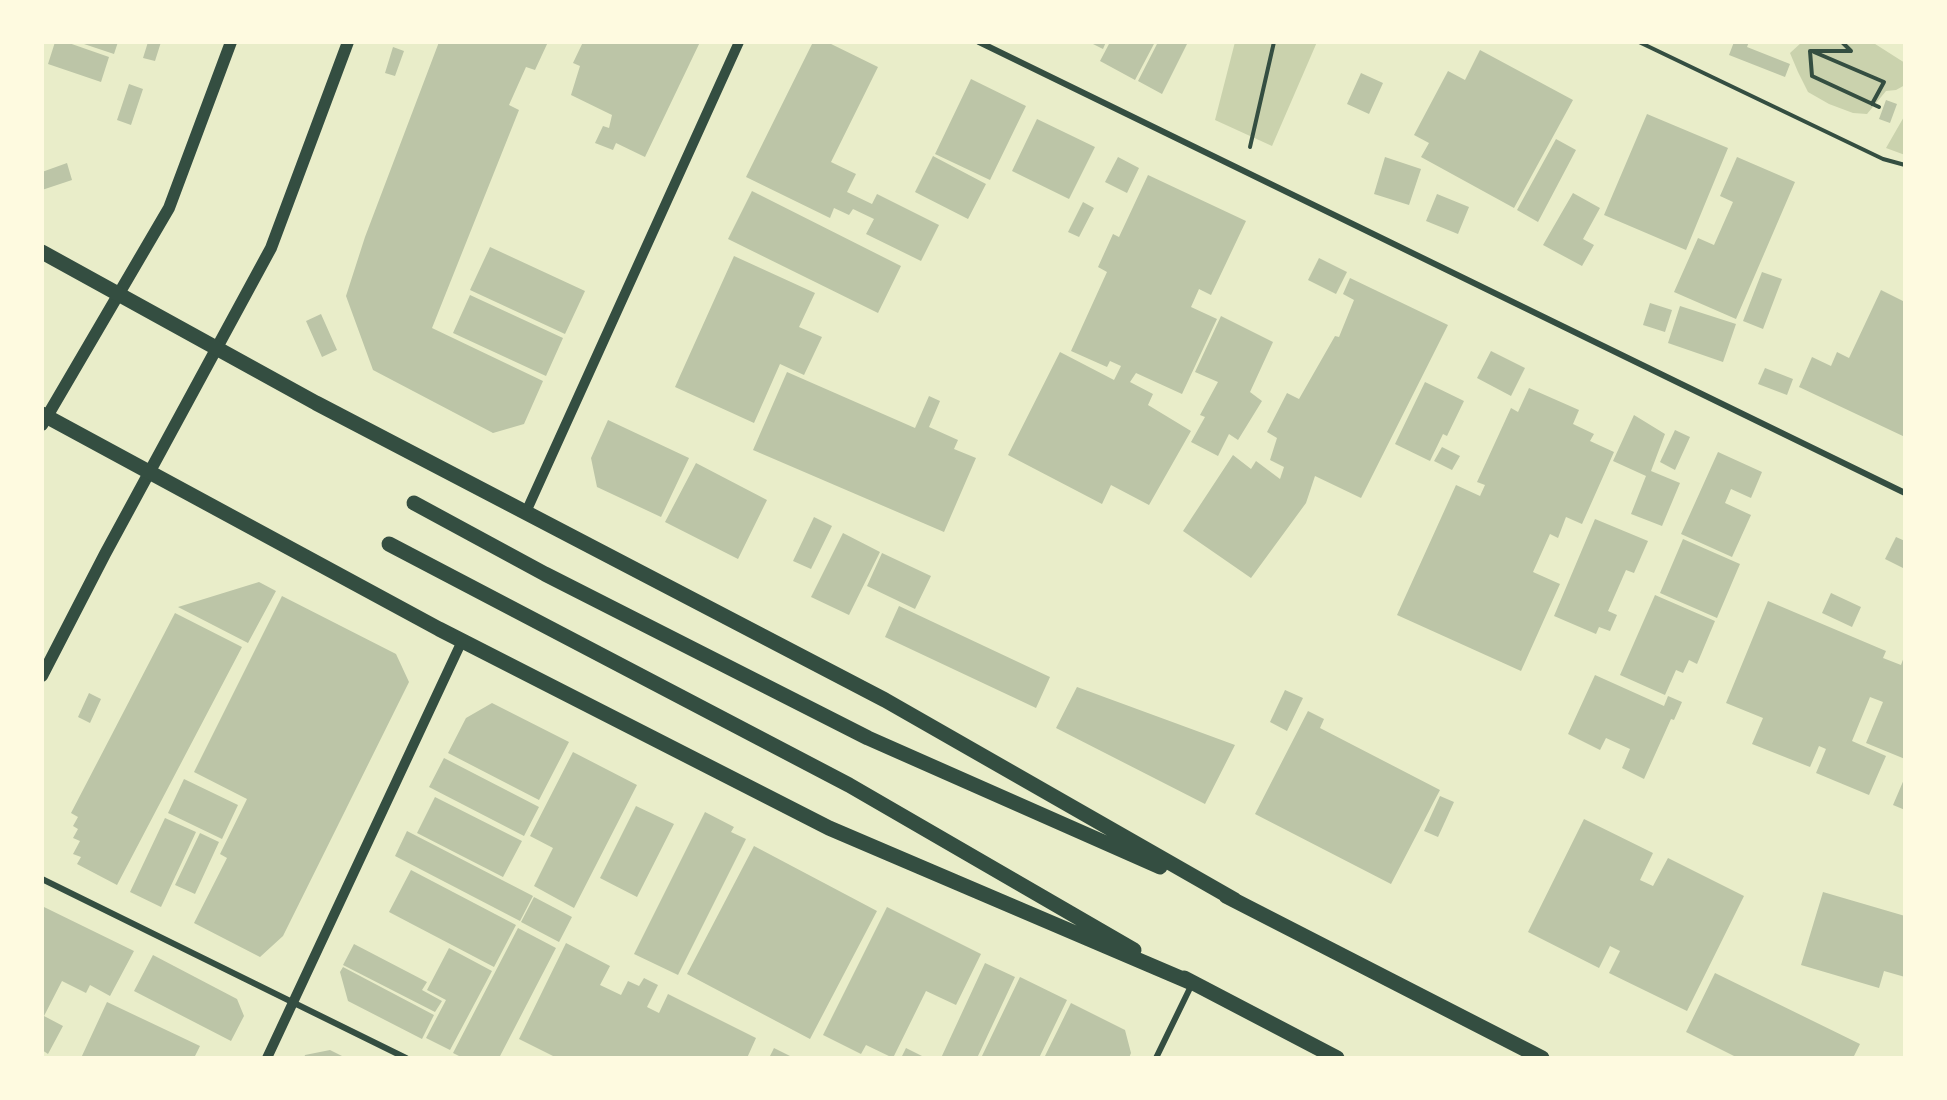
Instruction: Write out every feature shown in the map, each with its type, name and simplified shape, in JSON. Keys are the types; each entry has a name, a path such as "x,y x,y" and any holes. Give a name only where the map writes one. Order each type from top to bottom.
{"main road":[{"path":"231,42 169,208 44,419 462,640 829,828 1192,983"},
{"path":"42,676 271,248 348,42"},
{"path":"42,252 316,403 885,699 1235,900 1542,1058"},
{"path":"414,503 545,574 868,738 1235,900"},
{"path":"389,544 849,784 1192,983 1337,1058"}],"street":[{"path":"526,512 739,42"},
{"path":"979,42 1905,493"},
{"path":"267,1058 462,640"},
{"path":"42,879 406,1058"},
{"path":"1156,1058 1192,983"}],"path":[{"path":"1250,147 1274,42"},
{"path":"1639,42 1883,159 1905,165"},
{"path":"1810,51 1851,51 1842,42"},
{"path":"1810,51 1884,82 1872,104"},
{"path":"1810,51 1812,76 1879,107"}],"green space":[{"path":"1235,42 1317,42 1272,146 1215,120"},
{"path":"1802,42 1872,42 1905,63 1905,85 1896,90 1886,91 1867,114 1853,113 1829,104 1808,92 1798,72 1790,53"},
{"path":"1905,115 1905,155 1886,148"}],"building":[{"path":"55,42 66,42 109,57 101,82 48,64"},
{"path":"78,42 118,42 114,54"},
{"path":"148,42 161,42 155,61 143,58"},
{"path":"439,42 548,42 535,70 526,67 509,105 519,110 432,328 543,381 524,424 493,433 373,370 346,296 365,237"},
{"path":"583,42 700,42 645,157 616,143 613,150 595,143 603,126 609,128 612,115 571,95 580,66 573,63"},
{"path":"813,42 827,42 878,67 831,162 856,174 847,192 872,204 877,194 939,225 921,261 866,234 874,219 853,209 849,215 834,208 830,218 746,177"},
{"path":"1089,42 1106,42 1103,49"},
{"path":"1110,42 1155,42 1135,80 1100,61"},
{"path":"1158,42 1188,42 1162,94 1138,81"},
{"path":"1734,42 1749,42 1747,47 1790,64 1785,77 1729,55"},
{"path":"393,47 404,51 395,76 385,73"},
{"path":"1480,50 1573,100 1514,208 1421,157 1429,143 1414,135 1448,71 1465,80"},
{"path":"1361,73 1383,83 1369,114 1347,104"},
{"path":"971,79 1026,106 990,180 935,154"},
{"path":"129,84 143,89 131,125 117,120"},
{"path":"1886,100 1897,104 1890,123 1879,119"},
{"path":"1647,114 1728,148 1686,250 1604,215"},
{"path":"1037,119 1095,147 1069,199 1012,171"},
{"path":"1556,139 1576,150 1538,222 1517,210"},
{"path":"933,156 986,184 968,219 915,192"},
{"path":"1118,157 1139,168 1127,193 1105,182"},
{"path":"1385,157 1421,169 1409,205 1374,194"},
{"path":"1737,157 1795,182 1736,319 1674,292 1698,238 1714,245 1733,202 1720,196"},
{"path":"67,163 72,180 42,190 42,172"},
{"path":"1148,175 1246,221 1211,295 1199,289 1191,307 1217,319 1182,394 1136,373 1130,382 1153,394 1148,405 1191,431 1149,505 1111,485 1102,504 1008,455 1060,352 1114,380 1121,366 1110,361 1107,367 1071,351 1107,272 1098,267 1113,234 1119,237"},
{"path":"752,191 901,266 878,313 728,239"},
{"path":"1573,193 1600,208 1583,239 1594,245 1582,266 1543,245"},
{"path":"1437,194 1469,207 1458,234 1426,221"},
{"path":"1083,202 1094,208 1079,237 1068,232"},
{"path":"490,247 585,291 565,334 470,290"},
{"path":"734,256 815,293 799,327 822,337 804,375 780,364 754,423 675,387"},
{"path":"1319,258 1347,272 1336,294 1308,280"},
{"path":"1762,272 1782,279 1763,329 1743,321"},
{"path":"1350,278 1448,325 1361,498 1315,476 1306,503 1251,578 1183,531 1233,455 1251,469 1256,461 1280,479 1284,467 1270,460 1277,438 1267,432 1287,393 1299,399 1335,336 1339,337 1354,300 1343,294"},
{"path":"1881,290 1905,302 1905,437 1799,387 1812,357 1831,366 1837,352 1849,358"},
{"path":"470,295 563,338 546,376 453,333"},
{"path":"1650,303 1672,310 1665,332 1643,325"},
{"path":"1680,306 1736,324 1723,362 1668,343"},
{"path":"321,314 337,350 322,357 306,321"},
{"path":"1221,316 1273,342 1250,392 1262,401 1238,440 1229,434 1218,456 1191,442 1205,417 1200,415 1218,382 1195,372"},
{"path":"1491,351 1525,368 1511,396 1477,378"},
{"path":"1765,368 1793,379 1787,395 1758,384"},
{"path":"787,372 915,428 929,396 940,401 929,427 958,440 954,449 976,458 944,532 753,450"},
{"path":"1425,382 1464,401 1447,436 1443,434 1430,461 1395,444"},
{"path":"1529,388 1579,410 1573,424 1594,434 1590,441 1614,452 1582,524 1566,517 1558,538 1550,534 1533,572 1560,584 1521,671 1397,615 1456,485 1480,496 1485,485 1477,482 1511,408 1518,412"},
{"path":"1634,415 1665,434 1651,471 1680,483 1662,526 1631,514 1646,476 1613,461"},
{"path":"608,420 689,458 661,517 597,487 591,458"},
{"path":"1675,430 1690,437 1675,470 1660,462"},
{"path":"1442,447 1460,456 1452,470 1434,461"},
{"path":"1718,452 1762,472 1751,498 1731,489 1725,503 1751,515 1732,557 1681,534"},
{"path":"696,463 767,500 738,559 665,522"},
{"path":"814,517 832,526 811,569 793,561"},
{"path":"1595,519 1648,541 1634,573 1626,570 1608,611 1617,615 1610,631 1599,627 1596,634 1554,616"},
{"path":"843,533 880,552 849,615 811,597"},
{"path":"1896,537 1905,541 1905,569 1885,559"},
{"path":"1683,539 1740,564 1717,618 1660,593"},
{"path":"882,553 931,576 915,609 867,586"},
{"path":"259,582 276,591 248,643 178,607"},
{"path":"1831,593 1861,607 1852,627 1822,613"},
{"path":"1655,595 1715,621 1697,664 1689,660 1683,673 1676,670 1665,695 1620,675"},
{"path":"282,596 396,654 409,682 283,936 260,957 194,923 227,858 220,854 247,799 194,772"},
{"path":"1768,601 1886,651 1883,658 1901,665 1905,654 1905,759 1866,743 1883,702 1870,697 1852,741 1886,756 1869,795 1816,773 1826,749 1819,746 1810,767 1752,744 1763,718 1726,703"},
{"path":"899,606 1050,677 1036,708 885,637"},
{"path":"175,613 242,647 117,885 77,864 81,857 73,854 80,841 73,838 78,829 73,826 78,817 71,813"},
{"path":"1595,675 1664,706 1668,696 1682,702 1674,720 1671,719 1644,779 1622,768 1630,749 1606,738 1600,750 1568,734"},
{"path":"1077,687 1235,745 1205,804 1056,728"},
{"path":"1285,690 1303,698 1287,731 1270,722"},
{"path":"89,693 101,699 90,723 78,717"},
{"path":"492,703 569,742 539,800 448,753 466,718"},
{"path":"1308,711 1324,719 1320,728 1440,790 1391,884 1255,814"},
{"path":"573,752 637,785 574,908 534,886 553,848 530,836"},
{"path":"444,758 539,807 524,836 429,787"},
{"path":"1905,777 1905,810 1893,805"},
{"path":"184,779 238,805 222,839 168,813"},
{"path":"1440,796 1454,802 1438,837 1424,831"},
{"path":"435,797 522,841 503,877 417,833"},
{"path":"636,806 674,824 637,897 600,878"},
{"path":"705,812 734,827 731,832 746,839 678,975 634,954"},
{"path":"165,818 196,832 161,907 130,892"},
{"path":"1584,819 1653,853 1640,880 1653,886 1668,858 1744,896 1687,1011 1609,973 1620,951 1610,946 1599,968 1528,932"},
{"path":"407,831 533,896 520,921 395,856"},
{"path":"200,833 219,842 195,894 175,885"},
{"path":"754,846 877,911 810,1039 687,974"},
{"path":"411,870 516,925 494,967 389,912"},
{"path":"1823,892 1905,916 1905,977 1884,971 1879,988 1801,965"},
{"path":"534,897 572,917 559,942 521,922"},
{"path":"887,907 981,954 956,1005 926,991 893,1058 866,1045 861,1054 823,1035"},
{"path":"42,908 134,951 110,996 90,985 86,993 62,981 44,1016 63,1026 48,1054 42,1050"},
{"path":"518,928 556,948 499,1058 463,1058 453,1053"},
{"path":"566,943 610,966 600,985 621,995 628,981 639,986 644,978 658,985 647,1007 659,1013 668,994 756,1038 747,1058 557,1058 519,1039"},
{"path":"354,944 427,982 422,990 442,1001 435,1012 343,965"},
{"path":"449,948 492,971 450,1050 426,1038 446,1000 427,990"},
{"path":"153,955 237,999 244,1016 231,1041 134,991"},
{"path":"985,963 1015,977 977,1058 941,1058"},
{"path":"343,967 434,1015 422,1039 348,1001 340,972"},
{"path":"1715,973 1860,1044 1853,1058 1738,1058 1686,1032"},
{"path":"1020,977 1067,1000 1039,1058 981,1058"},
{"path":"107,1002 200,1046 194,1058 81,1058"},
{"path":"1071,1003 1125,1030 1131,1053 1129,1058 1044,1058"},
{"path":"774,1048 794,1058 769,1058"},
{"path":"906,1048 926,1058 901,1058"},
{"path":"330,1050 346,1058 304,1058 305,1055"}]}
